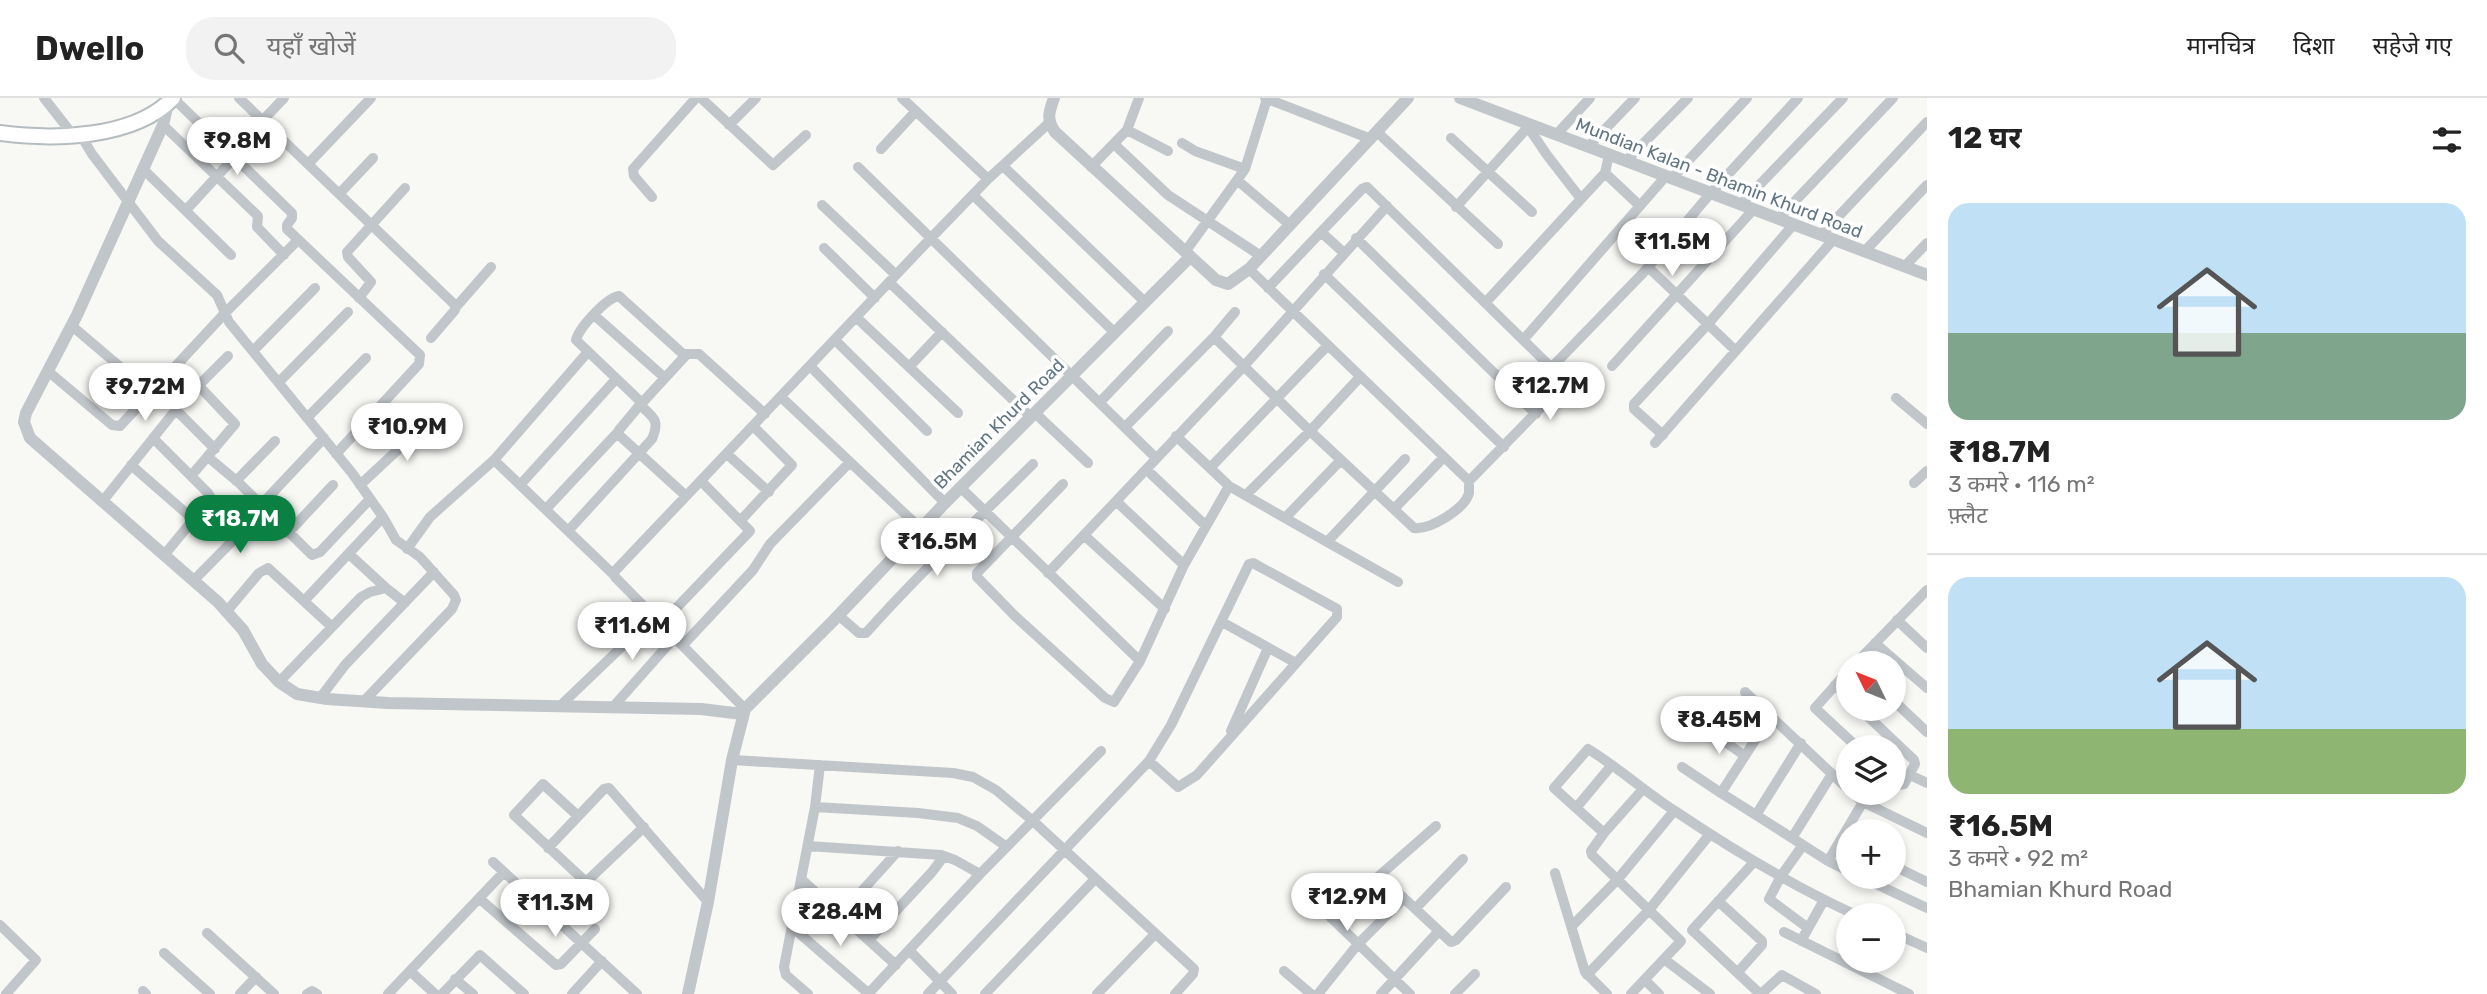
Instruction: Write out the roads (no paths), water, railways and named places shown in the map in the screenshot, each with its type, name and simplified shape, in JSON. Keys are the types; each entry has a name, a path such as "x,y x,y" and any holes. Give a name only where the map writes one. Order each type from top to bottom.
{"main road":[{"path":"0,133 45,137 77,135 141,120 160,111 171,101"}],"street":[{"path":"44,98 77,135 166,249 217,295 229,322 324,438 383,517 396,540 420,557 452,592 455,604 364,701"},
{"path":"239,98 340,192 456,307"},
{"path":"186,210 284,98"},
{"path":"309,163 371,98"},
{"path":"652,197 634,176 633,169 696,98"},
{"path":"701,98 773,165 806,135"},
{"path":"729,125 756,98"},
{"path":"902,98 988,179"},
{"path":"1054,98 1049,123 1055,132 1221,283 1234,281 1249,269 1408,98"},
{"path":"1091,167 1127,130 1139,98"},
{"path":"1188,254 1245,169 1266,98 1288,102 1374,135 1498,244"},
{"path":"1556,135 1590,98"},
{"path":"1588,147 1635,98"},
{"path":"1626,162 1688,98"},
{"path":"1524,339 1640,206 1747,98"},
{"path":"1552,367 1647,267 1798,98"},
{"path":"1740,205 1843,98"},
{"path":"1778,219 1893,98"},
{"name":"Mundian Kalan - Bhamin Khurd Road","path":"1467,99 1527,125 1927,275"},
{"path":"336,454 411,373 421,359 420,355 286,227 292,213 171,101 163,125 72,326 26,413 24,422 30,438 227,611 243,630 262,664 279,682 297,694 364,701 743,711"},
{"path":"881,149 916,111"},
{"path":"1793,225 1634,404 1634,409 1659,439 1737,351 1827,238 1927,122"},
{"path":"614,575 931,238 988,179 1049,123"},
{"path":"163,125 258,216 257,227 284,255"},
{"path":"1456,207 1527,125 1581,199"},
{"path":"1127,130 1168,151"},
{"path":"1451,138 1532,212"},
{"path":"1182,143 1195,151 1245,169"},
{"path":"1114,144 1168,195 1261,256"},
{"path":"1486,302 1605,173 1609,155"},
{"path":"340,192 373,158"},
{"path":"1003,166 1145,302"},
{"path":"858,167 1155,457"},
{"path":"143,169 231,255"},
{"path":"1605,173 1640,206"},
{"path":"1237,180 1290,225"},
{"path":"1864,252 1927,185"},
{"path":"359,298 371,282 347,254 405,188"},
{"path":"1213,337 1414,528 1431,525 1460,506 1468,496 1469,481 1564,382 1562,376 1368,188 1364,188 1268,288"},
{"path":"973,195 1115,333"},
{"path":"822,205 942,332 1088,463"},
{"path":"1048,573 1244,366 1291,310 1387,206"},
{"path":"1612,366 1753,210"},
{"path":"1321,232 1343,252"},
{"path":"1356,238 1536,414"},
{"path":"48,372 116,427 120,426 225,313 299,240"},
{"path":"1904,267 1927,243"},
{"path":"824,248 875,298"},
{"name":"Bhamian Khurd Road","path":"743,711 944,503 1115,333 1188,254"},
{"path":"431,338 491,267"},
{"path":"1647,267 1737,351"},
{"path":"1249,269 1469,481"},
{"path":"1324,274 1504,447"},
{"path":"253,351 316,288"},
{"path":"568,531 640,454 657,428 652,415 579,345 577,336 609,299 619,296 679,351 699,354 705,358 765,414"},
{"path":"279,382 348,312"},
{"path":"1125,427 1235,312"},
{"path":"594,315 665,378"},
{"path":"856,317 958,414"},
{"path":"72,326 151,393"},
{"path":"1100,402 1168,331"},
{"path":"909,367 942,332"},
{"path":"835,340 927,431"},
{"path":"1210,468 1328,346"},
{"path":"407,550 430,517 494,460 587,353"},
{"path":"546,509 687,354"},
{"path":"102,502 198,384 228,356"},
{"path":"307,418 366,358"},
{"path":"810,366 944,503"},
{"path":"1246,495 1360,377"},
{"path":"520,485 616,379"},
{"path":"191,476 235,424 198,384"},
{"path":"781,397 920,528"},
{"path":"1896,398 1927,424"},
{"path":"176,410 236,481 308,552 316,555 370,499"},
{"path":"360,485 432,418"},
{"path":"741,520 793,464 753,426"},
{"path":"618,432 686,496"},
{"path":"1176,436 1229,486 1398,582"},
{"path":"153,438 211,498 165,554"},
{"path":"194,580 324,438"},
{"path":"236,481 275,441"},
{"path":"727,454 769,492"},
{"path":"1394,509 1444,457"},
{"path":"1327,542 1405,459"},
{"path":"494,460 614,575 743,711"},
{"path":"1285,518 1341,460"},
{"path":"613,707 752,570 770,544 850,462"},
{"path":"838,615 859,633 864,634 929,563 986,512 1033,464"},
{"path":"131,465 194,520"},
{"path":"1147,470 1205,525"},
{"path":"1914,483 1927,471"},
{"path":"562,705 750,533 750,528 701,481"},
{"path":"1063,484 976,577 1015,616 1114,702 1140,661 1184,565 1229,486"},
{"path":"288,533 333,485"},
{"path":"961,488 1140,661"},
{"path":"1117,502 1184,565"},
{"path":"304,601 383,517"},
{"path":"1085,536 1165,609"},
{"path":"349,554 405,603"},
{"path":"928,994 1149,761 1171,725 1249,564 1268,569 1338,611 1338,617 1197,775 1181,787 1175,786 1149,761"},
{"path":"227,611 259,573 268,568 332,628"},
{"path":"320,698 345,665 434,572"},
{"path":"279,682 361,597 386,588"},
{"path":"1867,651 1925,595"},
{"path":"1897,620 1927,648"},
{"path":"1222,622 1296,663"},
{"path":"1875,642 1927,688"},
{"path":"1227,741 1268,648"},
{"path":"1835,685 1817,704 1816,710 1844,735"},
{"path":"1745,692 1836,778"},
{"path":"688,994 743,711"},
{"path":"1906,712 1927,732"},
{"path":"1721,793 1770,717"},
{"path":"1873,721 1914,760 1906,781"},
{"path":"1710,730 1745,756"},
{"path":"1756,815 1801,743"},
{"path":"1604,833 1554,786 1588,749 1710,834 1755,862 1836,906"},
{"path":"792,927 868,994 1101,751"},
{"path":"732,760 953,773 973,777 996,790 1033,821 1194,970 1175,994"},
{"path":"808,994 786,975 784,970 816,807 820,765"},
{"path":"1576,808 1611,766"},
{"path":"1682,767 1836,865"},
{"path":"1792,838 1832,774"},
{"path":"1910,775 1927,783"},
{"path":"578,816 543,783 515,815 587,883 643,827"},
{"path":"548,848 604,789 609,788 708,902"},
{"path":"1643,789 1590,852 1681,941"},
{"path":"1869,805 1927,833"},
{"path":"816,807 958,818 977,826 1007,847"},
{"path":"1572,926 1618,879 1674,811"},
{"path":"1331,918 1436,826"},
{"path":"1587,975 1650,910 1710,834"},
{"path":"1803,845 1769,899 1808,928"},
{"path":"808,846 944,856 981,874"},
{"path":"842,914 898,851"},
{"path":"1828,861 1836,852"},
{"path":"869,940 944,856"},
{"path":"1416,909 1463,859"},
{"path":"493,862 637,994"},
{"path":"1631,994 1755,862"},
{"path":"388,994 504,872"},
{"path":"1906,872 1927,882"},
{"path":"1555,873 1587,975 1607,994"},
{"path":"1380,876 1451,942 1506,887"},
{"path":"985,994 1095,878"},
{"path":"801,879 896,965"},
{"path":"1887,889 1927,908"},
{"path":"1318,994 1358,944 1404,898"},
{"path":"480,899 556,965 561,964 595,929"},
{"path":"1801,941 1824,900"},
{"path":"1718,901 1762,941 1762,945 1738,972"},
{"path":"1320,906 1409,994"},
{"path":"0,925 36,960 6,994"},
{"path":"1692,930 1760,994 1782,975 1816,994"},
{"path":"1381,994 1438,932"},
{"path":"207,933 274,994"},
{"path":"1784,933 1909,994"},
{"path":"1097,994 1154,934"},
{"path":"1906,938 1927,948"},
{"path":"910,951 952,994"},
{"path":"164,953 210,994"},
{"path":"442,994 480,955 524,994"},
{"path":"1664,959 1710,994"},
{"path":"574,993 603,961"},
{"path":"410,971 435,994"},
{"path":"1284,971 1311,994"},
{"path":"1455,994 1475,974"},
{"path":"240,994 256,976"},
{"path":"456,979 473,994"},
{"path":"1645,980 1659,994"},
{"path":"307,994 312,990 317,994"}]}
